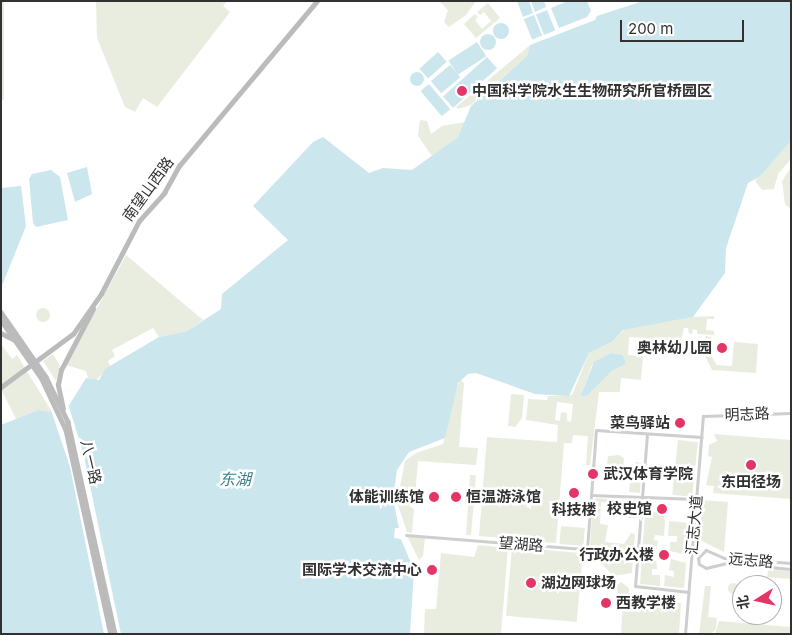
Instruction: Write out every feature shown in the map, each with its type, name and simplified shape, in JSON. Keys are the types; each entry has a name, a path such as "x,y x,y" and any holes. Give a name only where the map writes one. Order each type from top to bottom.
{"main road":[{"name":"南望山西路","path":"1,385 8,383 69,337 92,308 139,221 164,193 180,166 318,1"},
{"path":"63,410 58,383 67,357 91,318 92,308"},
{"name":"八一路","path":"1,312 37,362 63,410 79,460 115,634"},
{"name":"八一路","path":"1,320 49,391 66,430 111,634"},
{"path":"1,333 15,339"}],"street":[{"name":"明志路","path":"703,416 791,413"},
{"name":"汇志大道","path":"685,634 703,416"},
{"path":"586,549 596,430 702,436"},
{"path":"647,434 641,495 636,587 689,592"},
{"path":"591,496 641,495 696,499"},
{"name":"望湖路","path":"406,535 637,553"},
{"path":"690,573 693,568 700,565 698,558 701,551 695,548 693,542"},
{"name":"远志路","path":"701,551 710,550 724,558 791,563"},
{"name":"远志路","path":"700,565 709,568 726,563 791,569"}],"shaded area":[{"path":"1,1 4,1 4,100 1,100"},
{"path":"96,1 227,1 223,6 230,12 157,107 143,98 135,112 125,107 97,38"},
{"path":"439,1 476,1 466,15 449,27 444,22 448,10"},
{"path":"488,3 500,18 476,38 464,24 475,14 478,17 475,20 482,29 491,21 484,12 480,15 477,12"},
{"path":"530,45 527,56 471,105 458,109 456,107"},
{"path":"420,120 427,121 431,134 442,126 465,122 458,137 432,156 418,136"},
{"path":"791,141 791,159 778,174 774,189 762,190 755,181"},
{"path":"791,167 791,209 785,204 782,181"},
{"path":"126,255 203,320 187,331 159,337 153,328 112,350 115,356 108,361 110,366 96,380 88,378 86,371 66,365"},
{"path":"43,308 48,310 50,315 48,320 43,322 38,320 36,315 38,310"},
{"path":"714,316 714,319 707,319 706,330 714,331 714,335 697,334 697,330 693,329 692,334 689,334 688,328 684,328 681,340 629,337 628,355 643,356 641,380 621,378 620,392 599,392 590,465 586,465 588,436 573,435 572,443 564,443 556,543 479,536 487,437 557,442 558,425 526,420 528,399 547,400 548,396 572,395 589,353 612,342 625,329 693,317","holes":["611,353 623,355 626,364 612,371 588,395 580,397 592,365","557,402 573,404 571,422 567,421 567,413 561,412 560,421 555,420"]},
{"path":"705,336 711,337 710,354 717,365 732,366 734,342 758,344 756,373 712,370 704,354"},
{"path":"1,344 12,359 17,355 52,412 38,410 16,419 1,389"},
{"path":"53,354 60,366 56,381 43,361"},
{"path":"461,380 464,383 459,447 478,448 476,465 418,461 412,533 407,532 397,502 405,461 416,453 443,444 456,388"},
{"path":"511,394 524,395 522,418 515,427 508,426"},
{"name":"东田径场","path":"714,434 791,440 791,499 713,493 714,486 706,485 712,457 708,456 709,445 717,441"},
{"path":"678,440 698,442 692,497 672,495"},
{"path":"619,455 624,458 623,468 635,469 635,462 642,463 640,493 629,492 631,472 623,472 622,476 606,474 608,456"},
{"path":"470,475 476,475 471,535 466,535"},
{"path":"596,498 609,499 609,503 601,502 600,524 608,525 605,542 624,544 631,533 635,534 634,550 590,545 593,501"},
{"path":"628,500 637,500 637,518 628,518"},
{"path":"702,500 728,502 724,552 700,540"},
{"path":"652,512 663,513 665,521 664,536 655,535 654,540 658,541 656,552 642,551 645,517 651,518"},
{"path":"669,521 690,523 687,551 683,554 670,551 670,542 677,542 677,536 668,536"},
{"path":"561,526 585,528 583,546 559,544"},
{"path":"407,536 425,538 423,556 419,560"},
{"path":"478,545 508,548 501,634 424,634 425,609 436,609 441,553 474,557"},
{"name":"湖边网球场","path":"512,547 583,553 577,622 506,616"},
{"path":"589,552 633,556 632,573 613,576 595,556 589,559"},
{"path":"642,557 656,558 657,569 652,569 652,575 660,575 660,586 640,584"},
{"path":"671,559 686,563 684,588 664,586 665,575 674,577 674,571 669,570"},
{"path":"768,569 791,571 790,579 782,578 782,575 767,575"},
{"path":"621,582 629,588 629,599 681,603 679,634 621,634 623,601 615,587"},
{"path":"732,582 732,594 727,588"},
{"path":"705,586 711,586 708,617 717,618 716,629 711,634 699,634"},
{"path":"719,621 732,622 732,625 791,627 791,634 715,634"}],"water":[{"path":"517,1 529,1 533,13 523,17"},
{"path":"531,1 544,1 546,7 535,12"},
{"path":"568,1 587,1 591,11 587,17 559,28 551,8"},
{"name":"东湖","path":"643,1 791,1 791,141 759,177 748,183 726,248 725,273 693,317 623,330 612,342 589,353 569,396 535,394 476,373 468,374 458,383 445,438 409,452 397,470 393,499 399,528 395,528 394,538 401,539 414,570 410,634 1,634 1,425 38,410 52,412 68,407 86,378 99,380 105,369 159,337 187,331 221,309 222,294 288,240 253,206 313,142 323,137 369,173 383,168 412,170 458,137 471,106 527,56 530,45 595,20 597,16"},
{"path":"547,10 555,30 544,35 536,14"},
{"path":"534,15 542,35 532,40 524,19"},
{"path":"501,23 507,25 509,31 507,37 501,39 495,37 493,31 495,25"},
{"path":"485,34 491,34 496,39 494,48 485,50 480,45 480,39"},
{"path":"477,42 486,56 458,75 448,61"},
{"path":"438,52 447,62 428,78 419,69"},
{"path":"487,57 497,68 453,108 443,96"},
{"path":"450,65 460,77 441,93 431,81"},
{"path":"417,72 422,74 424,79 422,84 417,86 412,84 410,79 412,74"},
{"path":"429,84 450,109 442,116 421,91"},
{"path":"87,167 92,194 75,202 67,173"},
{"path":"51,170 60,177 68,220 36,227 33,223 29,179 32,174"},
{"path":"21,186 26,226 1,288 1,188"},
{"path":"611,353 623,355 626,364 612,371 588,395 580,397 594,362"}],"pier":[{"path":"68,404 83,452 121,634 104,634 70,467 51,410"}],"place":[{"name":"中国科学院水生生物研究所官桥园区","path":"462,91"},
{"name":"奥林幼儿园","path":"722,348"},
{"name":"菜鸟驿站","path":"680,423"},
{"name":"东田径场","path":"751,465"},
{"name":"武汉体育学院","path":"593,474"},
{"name":"科技楼","path":"574,493"},
{"name":"体能训练馆","path":"434,497"},
{"name":"恒温游泳馆","path":"456,497"},
{"name":"校史馆","path":"662,509"},
{"name":"行政办公楼","path":"664,555"},
{"name":"国际学术交流中心","path":"432,570"},
{"name":"湖边网球场","path":"531,583"},
{"name":"西教学楼","path":"606,603"}]}
